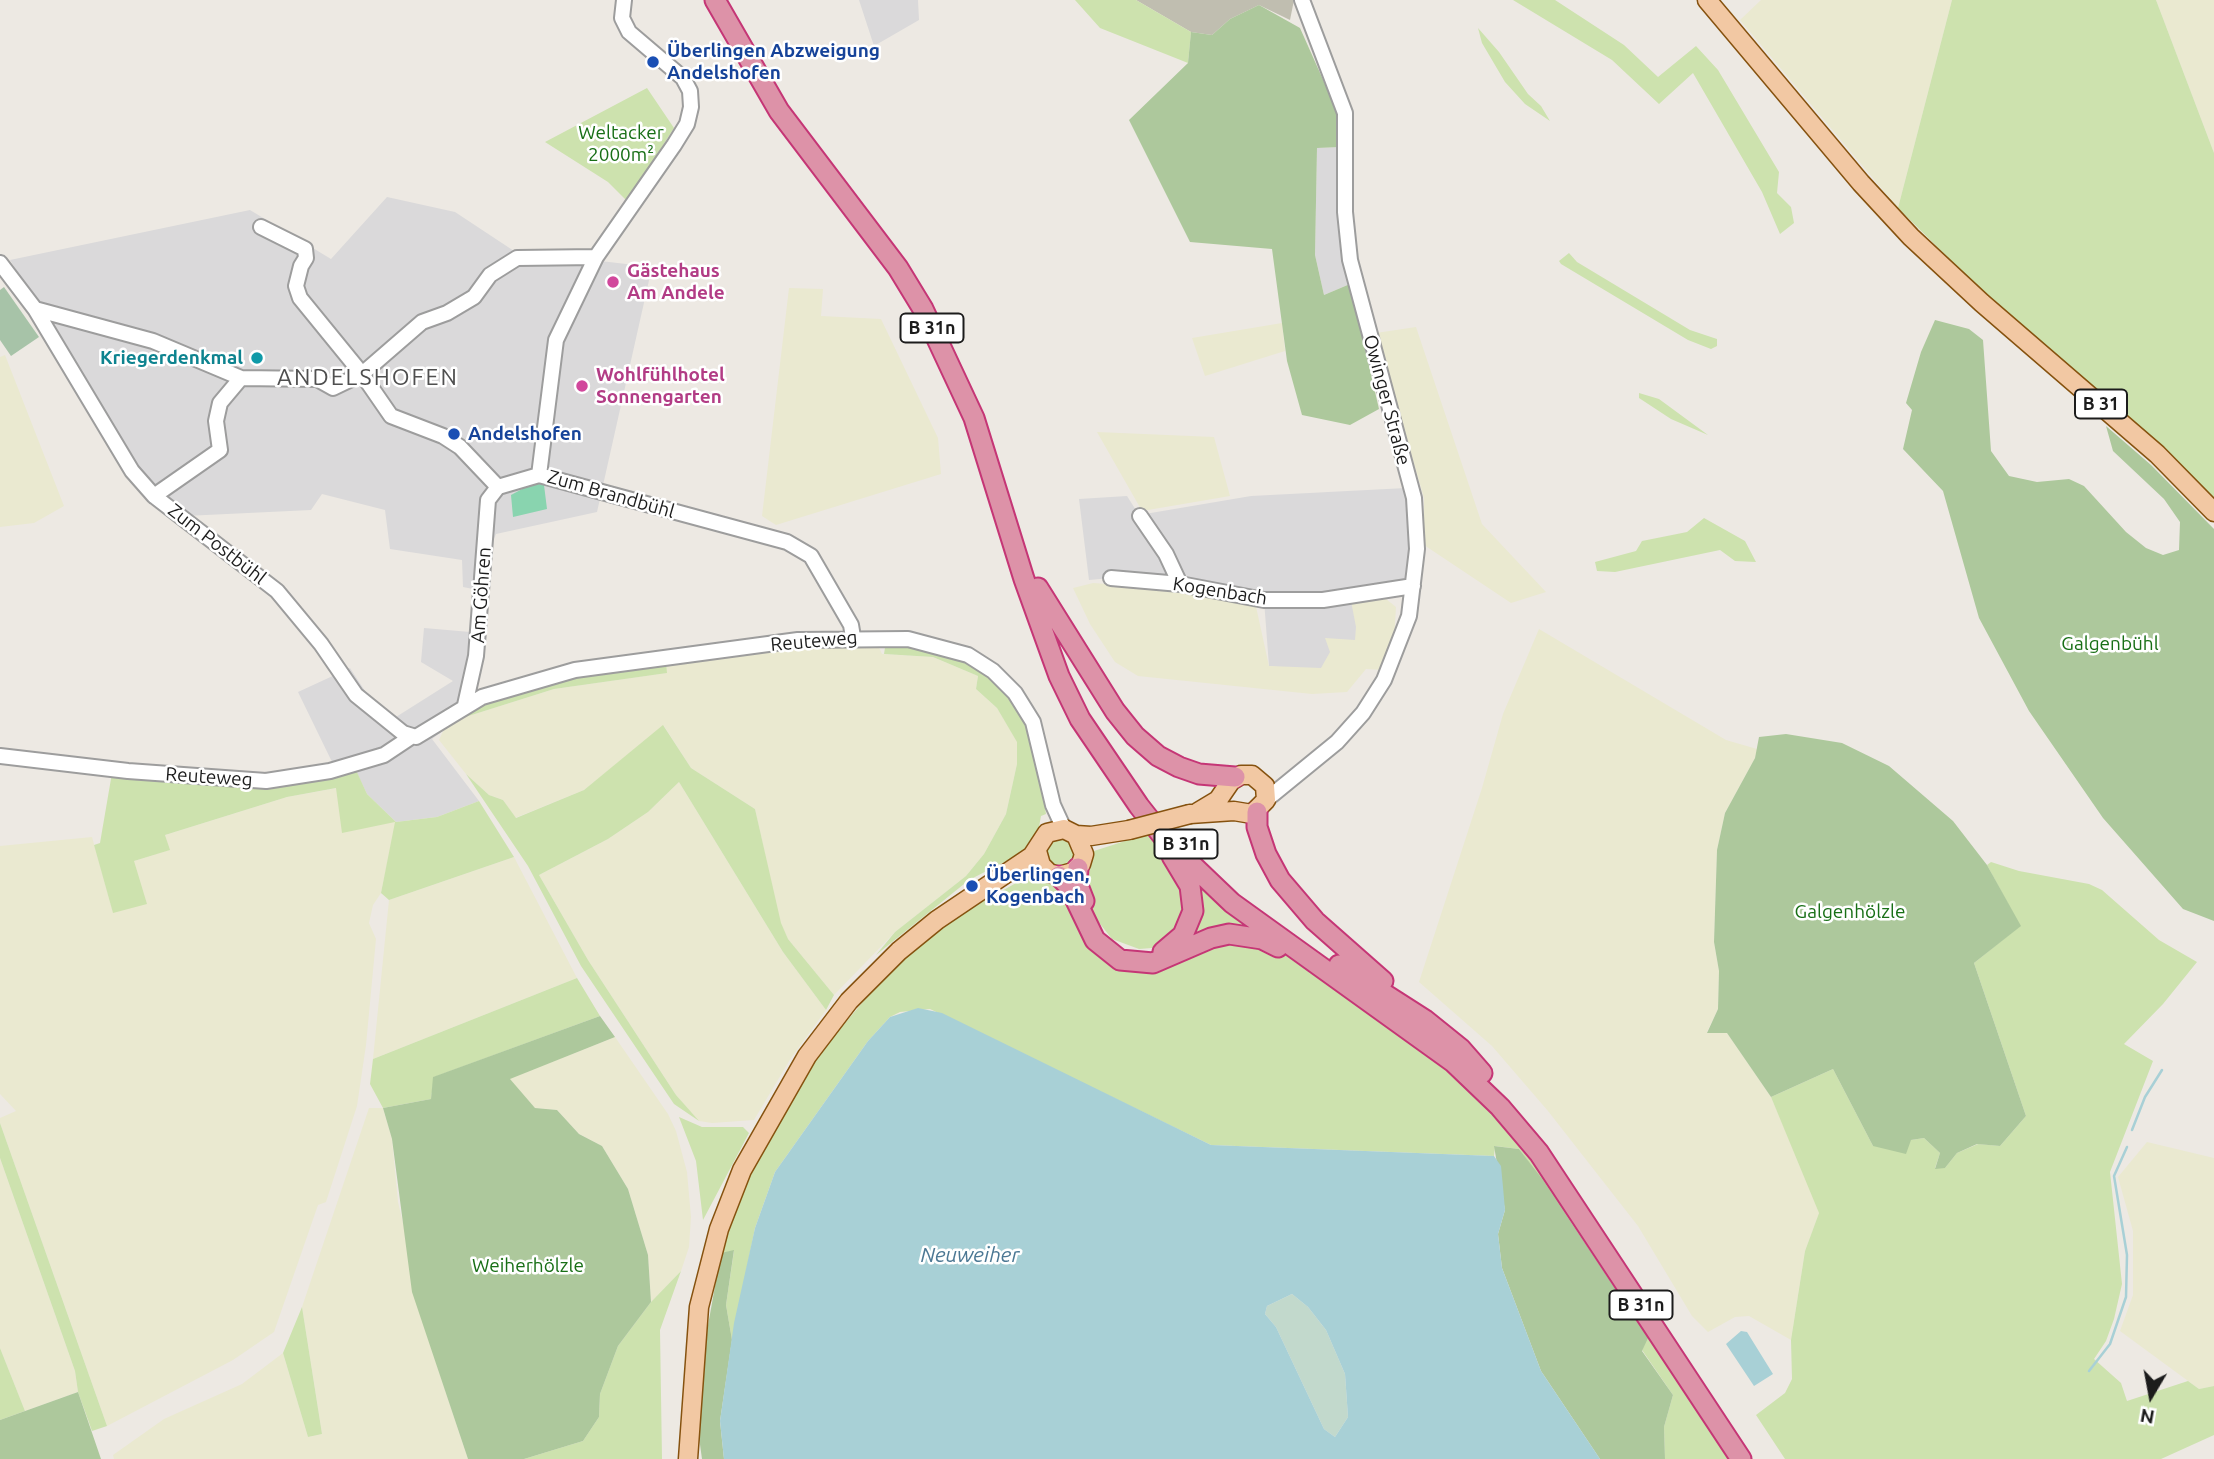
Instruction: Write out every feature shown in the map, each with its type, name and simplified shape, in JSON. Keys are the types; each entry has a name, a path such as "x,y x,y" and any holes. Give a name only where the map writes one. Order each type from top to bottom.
{"highway":[{"name":"B 31n","path":"717,3 792,111 887,233 938,312 988,421 1053,632 1084,703 1142,791 1184,842 1235,890 1283,928 1424,1020 1461,1049 1528,1129 1539,1153"},
{"name":"B 31n","path":"717,3 779,111 898,268 923,309 974,418 1024,579 1059,676 1080,719 1165,839 1232,903 1453,1062 1500,1107 1539,1153 1741,1459"},
{"path":"1038,587 1115,711 1135,736 1179,767 1230,784"},
{"path":"1261,806 1257,827 1266,854 1297,902 1424,1020"},
{"path":"1070,843 1077,883 1102,937 1126,954 1154,955 1170,947 1183,935 1192,911 1190,886 1165,839"},
{"path":"1052,873 1069,886 1095,940 1120,960 1153,963 1211,937 1229,934 1262,939 1298,953"}],"main road":[{"name":"B 31","path":"1707,0 1861,183 1911,236 1982,303 2158,454 2214,512"},
{"path":"688,1459 699,1307 730,1199 761,1133 807,1056 868,981 937,920 1007,876 1037,850 1111,835 1194,813 1234,811 1246,815 1261,806 1262,782 1246,774 1194,813"},
{"path":"1230,784 1227,802 1234,811"},
{"path":"1052,873 1070,843"},
{"path":"1037,850 1052,873"},
{"path":"1007,876 1052,873"}],"street":[{"name":"Zum Brandbühl","path":"624,0 622,18 629,32 682,78 690,91 691,107 687,124 674,145 596,257 556,340 540,475 787,542 811,556 851,625 853,637"},
{"name":"Owinger Straße","path":"1261,806 1352,727 1384,680 1409,616 1417,549 1414,498 1350,260 1345,212 1345,113 1302,0"},
{"path":"261,227 305,249 306,258 296,286 300,298 362,374 391,416 443,436 460,447 498,487 540,475"},
{"path":"36,309 153,341 242,378 317,379 333,388 362,374 422,322 447,313 474,297 490,275 517,258 596,257"},
{"name":"Zum Postbühl","path":"0,263 36,309 132,471 153,496 277,591 321,644 356,695 383,720 411,737"},
{"path":"153,496 220,450 216,421 220,403 242,378"},
{"name":"Am Göhren","path":"465,705 476,656 488,500 498,487"},
{"path":"1140,516 1166,554 1180,584"},
{"name":"Kogenbach","path":"1111,578 1180,584 1273,600 1323,600 1413,586"},
{"name":"Reuteweg","path":"465,705 482,697 575,670 798,640 853,637 908,639 933,643 968,655 993,671 1015,692 1033,722 1052,805 1070,843"},
{"path":"411,737 426,732 465,705"},
{"name":"Reuteweg","path":"0,756 128,771 266,781 330,771 384,755 411,737"},
{"name":"Owinger Straße","path":"1262,782 1301,771"}],"shaded area":[{"path":"859,0 918,0 919,20 874,46"},
{"path":"1136,0 1294,0 1290,20 1259,5 1230,19 1212,35 1191,32"},
{"path":"1340,147 1342,254 1350,284 1324,295 1315,255 1317,148"},
{"path":"387,197 455,212 514,251 652,267 597,512 496,534 473,589 463,587 462,560 390,549 385,510 322,494 311,510 185,516 151,489 10,260 250,210 331,259"},
{"path":"1406,488 1412,549 1408,583 1356,590 1361,643 1332,673 1269,666 1264,600 1111,578 1089,580 1079,499 1127,496 1139,515 1251,496"},
{"path":"424,628 470,632 459,719 432,739 479,801 437,817 396,822 367,794 356,771 334,766 298,692 350,668 369,697 396,717 453,681 421,662"}],"green space":[{"path":"1075,0 1136,0 1191,32 1188,63 1100,28"},
{"path":"1513,0 1555,0 1624,45 1658,77 1696,46 1718,70 1779,172 1777,193 1791,207 1794,223 1780,234 1762,192 1693,73 1659,104 1612,60"},
{"path":"1761,0 1952,0 1898,208 1740,20"},
{"path":"1952,0 2156,0 2214,153 2214,502 1995,304 1898,208"},
{"path":"2156,0 2214,0 2214,153"},
{"path":"1259,5 1300,28 1337,111 1340,147 1317,148 1315,255 1324,295 1350,284 1379,409 1350,425 1302,415 1287,361 1272,249 1190,242 1129,120 1188,63 1191,32 1212,35 1230,19"},
{"path":"1478,28 1550,121 1525,104 1505,82 1482,43"},
{"name":"Weltacker 2000m²","path":"647,88 674,128 627,201 608,182 545,142"},
{"path":"1569,253 1577,262 1690,330 1717,339 1717,346 1711,349 1688,340 1561,264 1559,261"},
{"path":"4,287 39,337 11,356 0,340 0,290"},
{"path":"789,288 823,289 821,316 881,319 938,438 941,474 776,525 762,516"},
{"name":"Galgenbühl","path":"1935,320 1969,329 1983,340 1991,451 2009,476 2037,482 2069,479 2084,486 2126,532 2146,548 2163,555 2179,550 2180,522 2164,499 2113,451 2106,426 2151,465 2214,529 2214,921 2183,909 2103,818 2029,711 1979,618 1943,491 1903,449 1912,410 1906,403 1921,352"},
{"path":"1282,323 1285,351 1205,376 1192,338"},
{"path":"1416,327 1482,524 1546,592 1511,603 1424,545 1424,498 1376,333"},
{"path":"5,355 64,506 34,523 0,527 0,357"},
{"path":"1639,393 1659,399 1708,435 1671,419 1639,398"},
{"path":"1097,432 1214,437 1230,496 1142,511"},
{"path":"537,481 544,485 547,509 513,517 511,495"},
{"path":"1704,518 1745,541 1756,562 1735,561 1720,550 1615,572 1597,571 1595,562 1636,551 1642,541 1687,532"},
{"path":"1093,583 1177,589 1255,602 1269,666 1321,668 1330,652 1325,638 1355,640 1356,627 1351,601 1386,599 1396,607 1394,640 1383,670 1366,669 1347,692 1312,694 1138,676 1115,662 1090,624 1073,588"},
{"path":"1539,629 1726,740 1757,749 1755,758 1725,813 1717,850 1714,942 1719,971 1718,1009 1707,1032 1727,1033 1771,1097 1818,1205 1819,1213 1805,1251 1791,1340 1749,1316 1735,1317 1708,1332 1692,1316 1638,1226 1548,1111 1492,1046 1419,982 1503,714"},
{"path":"886,641 955,656 985,672 1009,695 1029,724 1039,763 1046,814 1041,816 1039,827 1022,853 969,880 876,955 895,932 966,876 984,854 1006,814 1017,764 1017,742 997,708 976,689 978,676 933,657 884,654"},
{"path":"851,642 877,643 882,654 933,657 978,676 976,689 997,708 1018,742 1017,764 1006,814 984,854 966,876 895,932 834,995 788,939 780,923 755,809 691,768 664,726 584,790 515,818 503,800 489,795 466,774 439,740 444,729 459,719 554,689 666,673 666,663"},
{"path":"666,663 667,673 554,689 459,719 484,703 577,675"},
{"path":"663,725 691,768 755,809 781,923 788,939 834,995 826,1010 783,952 679,782 648,812 608,839 539,875 588,960 676,1095 699,1121 674,1104 581,966 528,866 466,774 489,795 503,800 516,818 584,790"},
{"name":"Galgenhölzle","path":"1786,734 1842,743 1889,766 1953,821 1987,865 2021,926 1974,963 2026,1116 2000,1146 1977,1144 1957,1153 1945,1168 1935,1169 1940,1153 1924,1138 1911,1140 1906,1154 1873,1146 1833,1069 1771,1097 1727,1033 1707,1033 1718,1009 1719,971 1714,942 1717,850 1725,813 1755,758 1759,737"},
{"path":"356,770 367,794 396,822 437,817 479,801 514,857 389,900 381,893 395,822 342,833 336,788 287,797 165,835 170,850 134,861 147,904 113,913 94,845 100,843 112,773 263,785"},
{"path":"679,782 783,952 826,1010 791,1058 754,1120 712,1123 699,1121 692,1115 676,1095 588,960 539,875 608,839 648,812"},
{"path":"337,788 396,822 381,893 373,905 369,923 376,939 357,1106 326,1202 318,1205 274,1332 233,1360 107,1426 0,1123 0,1118 16,1111 0,1094 0,846 92,837 113,912 134,861 169,850 165,835 287,797"},
{"path":"1150,833 1178,871 1187,904 1182,923 1165,943 1139,949 1112,939 1097,920 1085,893 1088,860 1094,851"},
{"path":"1076,835 1080,915 1131,962 1211,938 1280,948 1500,1107 1741,1459 1665,1459 1664,1427 1673,1395 1642,1350 1645,1340 1602,1265 1519,1149 1495,1146 1494,1156 1211,1145 930,1009 900,1012 890,1017 868,1041 775,1172 755,1228 732,1340 726,1305 734,1251 721,1253 730,1219 761,1148 816,1058 887,973 896,968 900,958 970,906 986,900 1030,875 1029,871 1039,868 1040,841"},
{"path":"514,857 577,978 373,1059 389,900"},
{"path":"1991,862 2019,871 2089,884 2102,890 2159,940 2197,962 2163,1004 2124,1044 2153,1061 2110,1172 2122,1284 2106,1341 2094,1359 2121,1383 2127,1401 2188,1381 2199,1389 2214,1386 2214,1435 2161,1459 1785,1459 1756,1415 1785,1393 1792,1379 1791,1340 1805,1251 1819,1213 1771,1097 1833,1069 1873,1146 1924,1138 1940,1153 1935,1168 1945,1168 1957,1153 1978,1144 2000,1146 2026,1116 1974,963 2020,926 1987,865"},
{"path":"1193,878 1252,929 1188,936"},
{"path":"577,978 600,1016 434,1077 431,1099 383,1108 370,1084 373,1059"},
{"name":"Weiherhölzle","path":"600,1016 615,1037 510,1079 535,1108 557,1110 579,1134 602,1146 628,1189 648,1255 651,1302 618,1346 600,1394 599,1417 583,1441 524,1459 468,1459 412,1292 392,1139 383,1108 431,1099 433,1077"},
{"path":"615,1037 668,1114 676,1131 687,1172 691,1217 689,1247 681,1271 651,1302 648,1255 628,1189 602,1146 579,1134 557,1110 535,1108 509,1079"},
{"path":"369,1108 383,1108 392,1139 398,1202 439,1372 468,1459 114,1459 113,1455 164,1419 242,1384 283,1353 308,1437 322,1434 302,1307"},
{"path":"679,1117 702,1127 743,1127 749,1133 703,1220 696,1161"},
{"path":"0,1123 107,1426 92,1431 78,1392 75,1371 0,1158"},
{"path":"2147,1142 2214,1158 2214,1386 2199,1389 2120,1331 2133,1295 2133,1231 2118,1177"},
{"path":"1494,1146 1519,1149 1543,1180 1648,1338 1642,1351 1673,1395 1664,1427 1665,1459 1600,1459 1541,1371 1502,1268 1498,1234 1505,1210"},
{"path":"0,1158 75,1371 78,1392 25,1411 0,1348"},
{"path":"734,1250 726,1305 732,1340 720,1421 724,1459 702,1459 698,1430 703,1353 721,1253"},
{"path":"681,1271 660,1330 662,1459 524,1459 583,1441 599,1417 600,1394 618,1346 651,1302"},
{"path":"1292,1294 1308,1307 1326,1330 1345,1374 1348,1417 1335,1437 1324,1429 1276,1327 1265,1314 1267,1306"},
{"path":"302,1307 322,1434 308,1437 283,1353"},
{"path":"0,1348 25,1411 0,1420"},
{"path":"78,1392 101,1459 0,1459 0,1420"}],"water":[{"name":"Neuweiher","path":"918,1008 942,1013 1211,1145 1494,1156 1501,1166 1505,1210 1498,1234 1502,1268 1541,1371 1600,1459 724,1459 720,1421 734,1323 755,1228 775,1172 868,1041 890,1017","holes":["1292,1294 1308,1307 1326,1330 1345,1374 1348,1417 1335,1437 1324,1429 1276,1327 1265,1314 1267,1306"]},
{"path":"1741,1331 1747,1332 1773,1374 1754,1386 1726,1344"}],"waterway":[{"path":"2132,1130 2145,1097 2162,1070"},
{"path":"2089,1371 2110,1344 2126,1297 2127,1255 2114,1176 2127,1147"}],"place":[{"name":"Überlingen Abzweigung Andelshofen","path":"653,62"},
{"name":"Gästehaus Am Andele","path":"613,282"},
{"name":"Kriegerdenkmal","path":"257,358"},
{"name":"Wohlfühlhotel Sonnengarten","path":"582,386"},
{"name":"Andelshofen","path":"454,434"},
{"name":"Überlingen, Kogenbach","path":"972,886"}],"district":[{"name":"ANDELSHOFEN","path":"368,377"}]}
